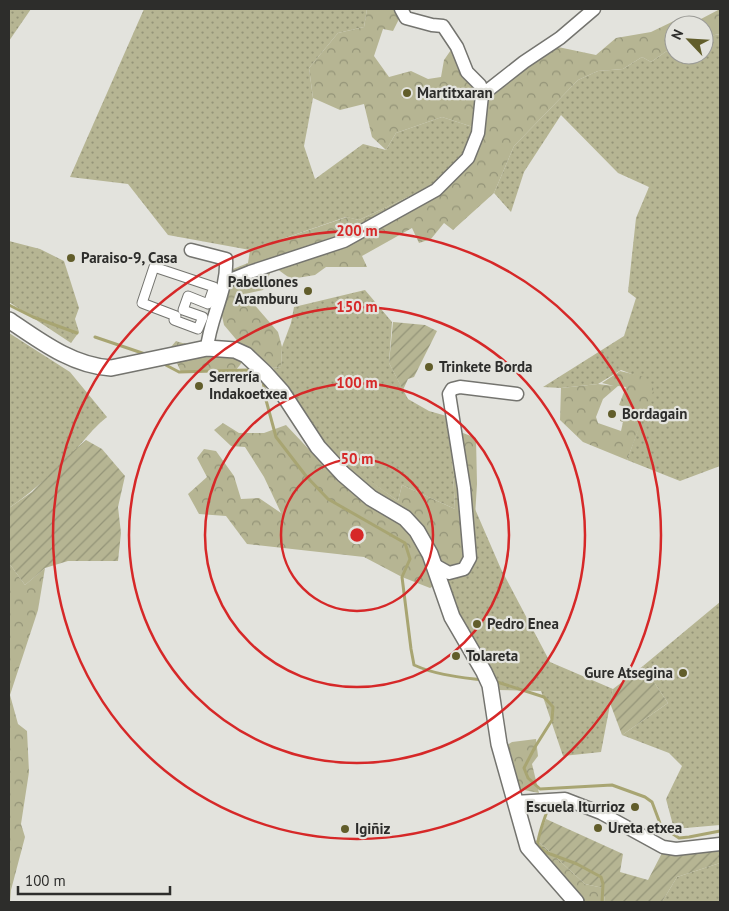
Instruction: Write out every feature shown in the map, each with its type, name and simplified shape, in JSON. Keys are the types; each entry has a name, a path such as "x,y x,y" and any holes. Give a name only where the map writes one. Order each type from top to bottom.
{"street":[{"path":"224,282 344,241 436,190 468,158 478,134 482,95 480,85 467,72 457,47 443,26 406,18 401,9"},
{"path":"482,95 524,62 560,38 594,9"},
{"path":"191,250 226,259 224,282 209,332 207,348"},
{"path":"154,267 214,287 208,304 188,296 183,310 203,317 198,329 174,320 176,316 142,303 154,267"},
{"path":"9,320 72,358 96,367 111,368 207,348 235,350 246,355 266,373 282,392 318,447 343,474 371,498 405,518 417,531 430,554 452,617 487,679 499,744 528,847 576,902"},
{"path":"433,564 448,573 464,569 470,558 464,488 449,394 452,390 460,387 516,394"},
{"path":"515,802 564,799 601,812 663,847 676,849 720,844"}],"green space":[{"path":"9,9 31,9 9,41"},
{"path":"144,9 367,9 364,27 338,33 309,68 313,98 304,146 315,179 363,144 386,150 396,133 442,117 476,128 466,155 447,176 425,189 359,220 346,217 250,250 168,235 128,184 70,177"},
{"path":"367,9 401,9 402,13 393,31 383,29 374,56 389,77 411,71 428,79 441,77 444,60 453,47 483,97 545,53 558,47 596,55 616,38 651,32 664,26 664,53 651,62 642,57 623,69 598,71 578,80 514,146 494,193 453,230 444,223 431,239 419,243 412,228 362,256 367,267 326,267 315,275 291,279 273,266 263,290 245,294 278,332 282,347 281,367 273,368 251,351 236,370 181,372 170,348 176,341 189,344 202,341 228,341 240,344 224,325 220,307 228,271 248,263 250,250 347,217 359,220 425,189 449,181 474,156 476,128 442,117 396,133 386,150 372,137 364,104 340,110 313,98 309,68 338,33 364,27"},
{"path":"720,9 720,34 714,35 714,15 709,15"},
{"path":"720,34 720,466 680,481 627,460 653,389 642,378 621,370 598,384 561,388 543,387 624,336 636,298 628,292 636,218 649,187 618,173 561,115 524,172 511,212 494,193 514,146 578,80 598,71 623,69 642,57 651,62 664,53 664,65 714,65 714,35"},
{"path":"9,241 40,249 64,261 79,308 75,319 79,332 71,343 9,302"},
{"path":"365,290 392,322 389,363 408,399 429,411 450,417 455,509 402,485 398,501 343,462 340,466 293,401 273,368 281,367 282,347 291,323 294,307"},
{"path":"393,322 425,325 437,331 414,377 408,379 403,390 389,363"},
{"path":"9,333 70,372 107,417 49,476 9,508"},
{"path":"620,371 645,377 654,389 627,460 583,442 560,420 561,388 598,384 614,386 602,383","holes":["618,386 626,387 619,405 625,407 620,421 623,422 621,431 598,423 596,417 603,399"]},
{"path":"223,423 239,433 264,433 286,425 335,477 343,461 398,501 402,485 455,509 451,438 463,433 476,438 477,484 472,565 430,588 402,577 364,557 247,544 226,516 199,514 188,494 207,477 197,458 204,449 216,451 234,476 241,499 259,498 281,513 264,477 245,447 231,446 214,430"},
{"path":"86,440 102,449 125,476 118,507 121,533 118,561 68,561 45,568 25,585 9,563 9,508 32,492"},
{"path":"475,509 501,569 550,662 613,689 601,752 563,756 541,691 498,690 477,654 443,581 472,565"},
{"path":"9,563 25,585 45,568 38,610 10,695 18,724 27,731 29,772 21,824 25,837 11,890 10,902"},
{"path":"720,602 720,825 674,829 666,799 682,766 669,753 622,735 668,703 643,666"},
{"path":"643,666 668,703 622,735 610,703 613,689"},
{"path":"536,739 538,756 532,764 539,793 509,787 493,754 512,742"},
{"path":"546,819 623,854 620,872 648,880 663,851 720,845 720,863 677,877 662,902 605,902 603,888 585,884 537,840"},
{"path":"537,840 585,884 603,888 605,902 576,902 528,847"},
{"path":"720,863 720,902 662,902 677,877"}],"waterway":[{"path":"9,305 33,317 77,333"},
{"path":"95,337 148,355"},
{"path":"162,363 179,372 248,370 263,381 276,437 306,476 328,499 405,543 410,559 402,577 414,665 456,677 482,680"},
{"path":"494,681 544,697 553,707 552,720 524,768 528,778 540,789 612,785 645,797 652,802 661,826 679,838 720,831"},
{"path":"550,803 540,832 538,846 545,852 577,864 601,877 603,884 602,902"}],"place":[{"name":"Martitxaran","path":"407,93"},
{"name":"Paraiso-9, Casa","path":"71,258"},
{"name":"Pabellones Aramburu","path":"308,291"},
{"name":"Trinkete Borda","path":"429,367"},
{"name":"Serrería Indakoetxea","path":"199,386"},
{"name":"Bordagain","path":"612,414"},
{"name":"Pedro Enea","path":"477,624"},
{"name":"Tolareta","path":"456,656"},
{"name":"Gure Atsegina","path":"683,673"},
{"name":"Escuela Iturrioz","path":"635,807"},
{"name":"Ureta etxea","path":"598,828"},
{"name":"Igiñiz","path":"345,829"}]}
